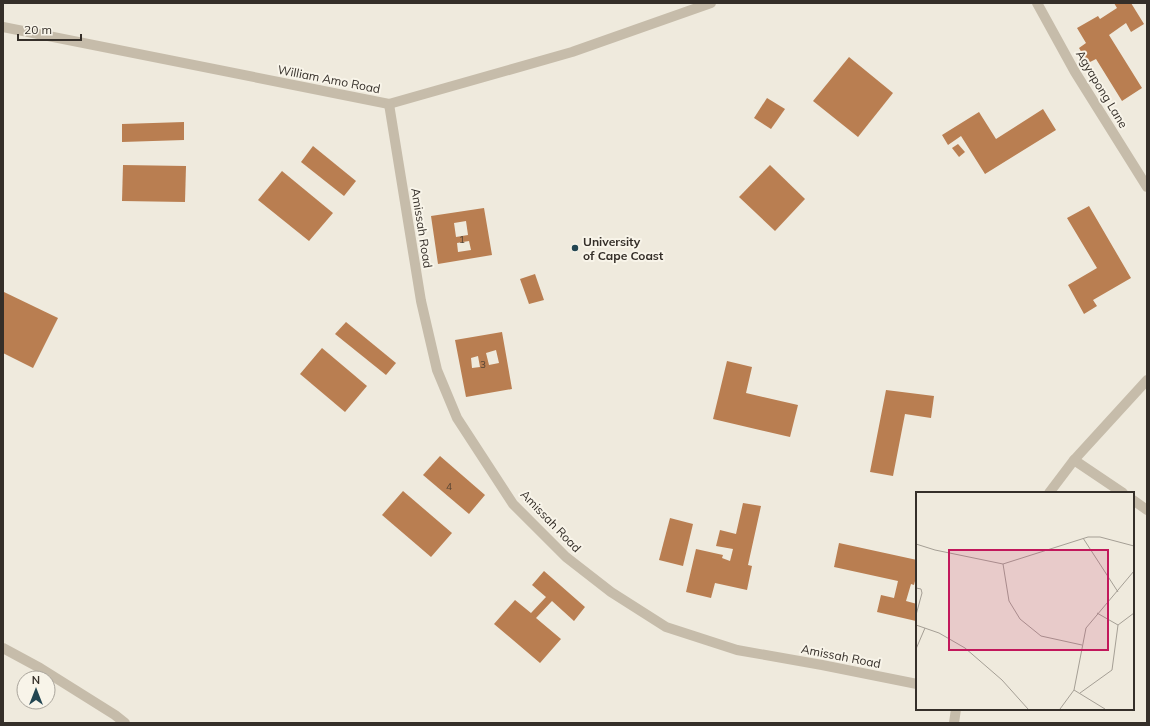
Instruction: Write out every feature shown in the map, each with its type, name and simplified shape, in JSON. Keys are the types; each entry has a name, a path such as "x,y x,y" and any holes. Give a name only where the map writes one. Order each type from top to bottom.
{"lane":[{"name":"William Amo Road","path":"3,27 389,104 572,52 711,3"},
{"name":"Agyapong Lane","path":"1037,3 1075,72 1147,187"},
{"name":"Amissah Road","path":"389,104 421,301 437,370 457,418 514,504 566,557 611,592 666,627 737,650 916,684"},
{"path":"1050,492 1074,460 1147,380"},
{"path":"1074,460 1122,492"},
{"path":"1134,501 1147,510"},
{"path":"3,648 40,668 115,715 125,723"},
{"path":"954,723 956,710"}],"building":[{"path":"1114,3 1131,3 1144,24 1131,32 1126,23 1109,35 1142,88 1122,101 1096,59 1088,63 1079,48 1086,43 1077,28 1098,16 1100,19 1117,8"},
{"path":"849,57 893,93 858,137 813,101"},
{"path":"767,98 785,109 771,129 754,118"},
{"path":"1043,109 1056,130 985,174 961,136 948,145 942,135 979,112 996,139"},
{"path":"184,122 184,140 122,142 122,124"},
{"path":"958,144 965,152 959,157 952,148"},
{"path":"313,146 356,181 344,196 301,162"},
{"path":"123,165 186,166 185,202 122,201"},
{"path":"770,165 805,199 775,231 739,197"},
{"path":"282,171 333,213 309,241 258,200"},
{"path":"1089,206 1131,278 1093,300 1097,306 1084,314 1068,285 1097,268 1067,218"},
{"path":"484,208 492,255 438,264 431,216","holes":["466,221 468,235 456,237 454,223","469,241 471,250 458,252 457,243"]},
{"path":"535,274 544,300 529,304 520,279"},
{"path":"4,292 58,318 33,368 3,353"},
{"path":"346,322 396,363 386,375 335,334"},
{"path":"502,332 512,389 466,397 455,340","holes":["496,350 499,363 489,365 486,353","478,356 480,367 472,368 471,358"]},
{"path":"322,348 367,386 345,412 300,374"},
{"path":"727,361 752,367 746,393 798,405 790,437 713,419"},
{"path":"886,390 934,396 931,418 905,414 893,476 870,472"},
{"path":"440,456 485,495 469,514 423,475"},
{"path":"403,491 452,533 431,557 382,515"},
{"path":"743,503 761,506 748,565 752,566 747,590 715,583 711,598 686,592 696,549 723,555 722,558 730,561 733,549 716,546 720,530 736,534"},
{"path":"670,518 693,524 683,566 659,560"},
{"path":"839,543 916,560 916,577 914,585 911,584 906,601 916,604 916,621 877,612 881,595 894,598 898,581 834,567"},
{"path":"544,571 585,607 574,621 552,601 536,618 561,639 540,663 494,624 515,600 531,613 546,597 532,585"}],"place":[{"name":"University of Cape Coast","path":"575,248"}]}
